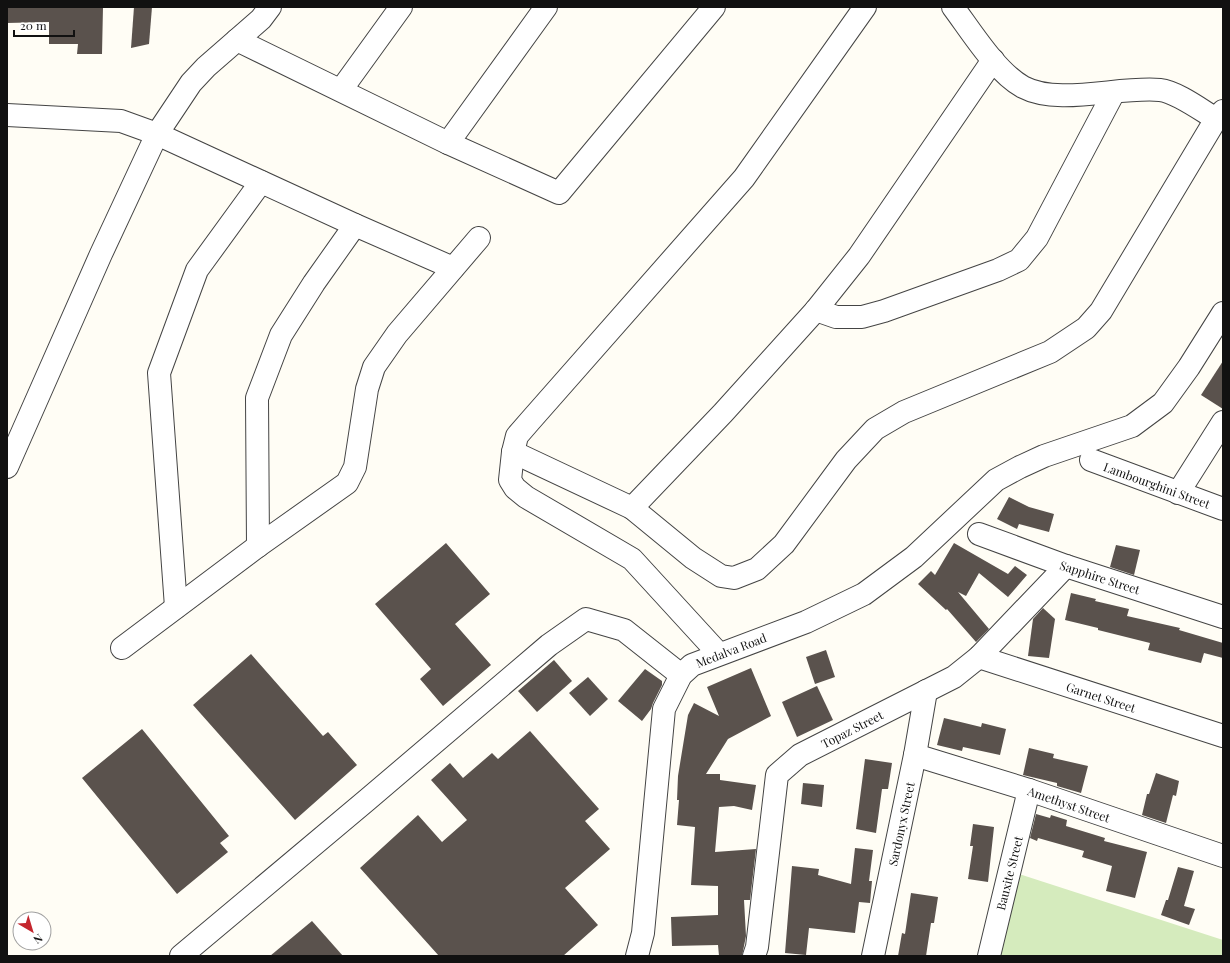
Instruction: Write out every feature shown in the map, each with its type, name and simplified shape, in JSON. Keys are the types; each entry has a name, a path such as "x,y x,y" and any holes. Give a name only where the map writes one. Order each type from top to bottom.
{"street":[{"path":"7,467 101,254 157,134 191,83 206,67 261,19 270,7"},
{"path":"341,90 401,7"},
{"path":"448,143 546,7"},
{"path":"237,40 448,143 559,193 714,7"},
{"path":"719,654 632,559 526,497 515,488 510,480 512,452 517,436 744,178 865,7"},
{"path":"512,452 632,508 693,558 721,576 734,578 757,569 784,544 846,460 875,429 904,412 1050,352 1086,328 1101,311 1220,115 1161,90 1134,89 1114,92 1066,95 1039,92 1024,87 993,60 953,7"},
{"path":"632,508 723,413 816,310 859,256 993,60"},
{"path":"816,310 836,317 862,317 884,311 998,270 1019,260 1037,238 1114,92"},
{"path":"7,115 122,121 157,134 355,225 453,268"},
{"path":"176,607 159,373 197,270 261,182"},
{"path":"258,546 257,398 281,335 314,283 355,225"},
{"path":"122,648 258,546 347,483 356,467 367,389 374,367 397,334 479,238"},
{"name":"Medalva Road","path":"637,956 644,933 664,709 681,675 692,665 806,622 864,594 914,557 996,480 1044,456 1132,426 1163,403 1189,368 1223,313"},
{"path":"1178,493 1223,422"},
{"name":"Lambourghini Street","path":"1092,460 1223,509"},
{"name":"Sapphire Street","path":"979,534 1066,566 1223,617"},
{"name":"Topaz Street","path":"754,956 757,947 777,775 800,755 954,677 979,657 1066,566"},
{"path":"181,956 549,645 586,619 624,630 681,675"},
{"name":"Garnet Street","path":"979,657 1223,736"},
{"name":"Sardonyx Street","path":"873,956 915,755 926,691"},
{"name":"Amethyst Street","path":"915,755 1029,790 1223,856"},
{"name":"Bauxite Street","path":"989,956 1029,790"}],"green space":[{"path":"1016,873 1223,940 1223,956 997,956"}],"building":[{"path":"7,7 103,7 102,54 77,54 78,44 49,44 49,22 7,23"},
{"path":"134,7 152,7 149,44 131,48"},
{"path":"1223,361 1223,409 1201,395"},
{"path":"1009,497 1029,507 1054,514 1049,532 1019,524 1017,529 997,519"},
{"path":"446,543 490,594 455,624 491,665 443,706 420,679 431,669 375,604"},
{"path":"954,543 1008,574 1015,566 1027,575 1008,597 979,573 966,596 958,592 989,629 976,642 947,609 946,610 918,584 931,571 935,575"},
{"path":"1116,545 1140,550 1134,575 1110,567"},
{"path":"1071,593 1096,599 1095,601 1129,609 1127,616 1180,628 1179,630 1223,643 1223,658 1204,653 1201,663 1148,650 1150,643 1065,620"},
{"path":"1043,608 1055,619 1049,658 1028,656 1033,619"},
{"path":"826,650 835,677 815,684 806,657"},
{"path":"251,654 323,736 328,732 357,765 295,820 193,705"},
{"path":"554,660 572,681 537,712 518,691"},
{"path":"751,668 771,716 728,739 706,774 720,774 720,780 756,785 752,810 734,806 719,807 715,852 756,849 750,900 744,900 746,936 742,956 719,956 718,945 672,946 671,917 718,915 718,886 691,885 695,827 677,825 679,800 677,800 678,776 688,715 694,703 719,716 707,687"},
{"path":"645,669 662,681 662,685 651,709 642,721 618,701"},
{"path":"588,677 608,699 590,716 569,693"},
{"path":"817,686 833,720 797,737 782,702"},
{"path":"944,718 981,727 982,723 1006,729 1000,755 963,747 962,751 937,745"},
{"path":"142,729 229,836 220,843 228,852 177,894 82,778"},
{"path":"530,731 599,809 585,821 610,849 565,888 598,925 563,956 439,956 360,868 418,815 442,842 467,820 431,780 450,763 463,778 492,753 498,759"},
{"path":"1029,748 1054,754 1053,758 1088,766 1081,793 1057,786 1057,783 1023,775"},
{"path":"865,759 892,763 888,789 882,789 876,833 856,829"},
{"path":"1156,773 1179,781 1176,796 1173,795 1166,823 1142,815 1147,794 1149,794"},
{"path":"803,783 824,785 822,807 801,804"},
{"path":"1036,814 1050,818 1051,815 1067,820 1066,826 1105,838 1104,841 1147,852 1135,898 1106,891 1112,866 1082,857 1084,851 1038,838 1037,841 1030,838"},
{"path":"973,824 994,827 988,882 968,879 973,846 970,846"},
{"path":"855,848 873,850 869,881 872,881 870,903 859,902 855,933 809,928 806,955 785,953 792,866 819,869 818,875 851,884"},
{"path":"1178,867 1194,871 1184,906 1195,909 1189,925 1161,915 1166,900 1168,900"},
{"path":"911,893 938,897 934,923 931,923 926,956 898,956 902,933 905,934"},
{"path":"312,921 343,956 270,956"}]}
